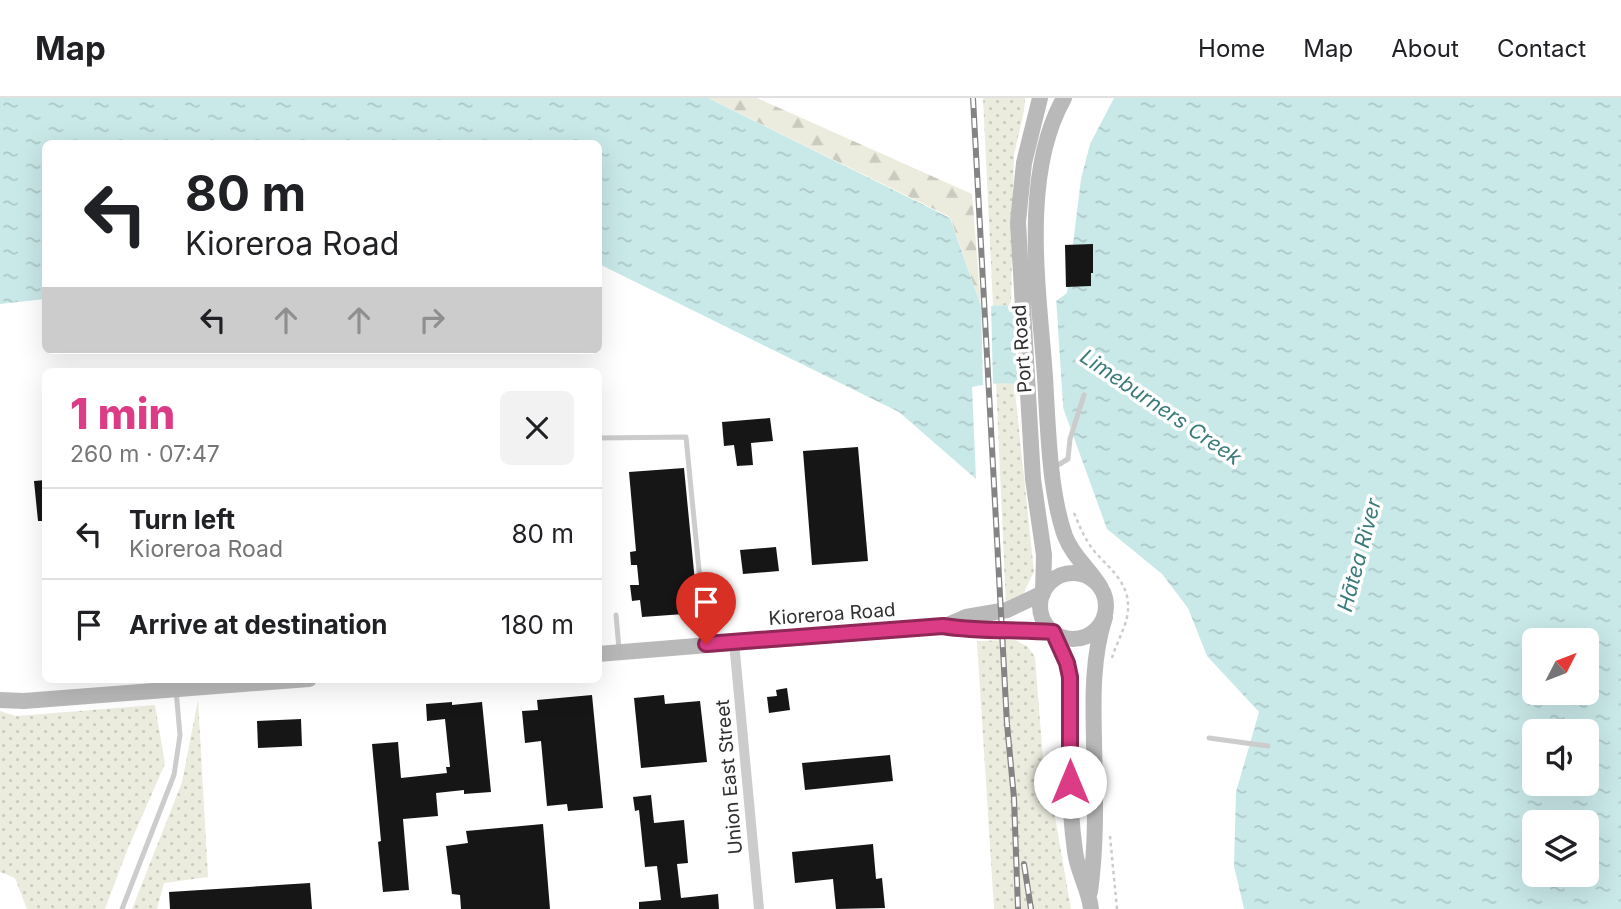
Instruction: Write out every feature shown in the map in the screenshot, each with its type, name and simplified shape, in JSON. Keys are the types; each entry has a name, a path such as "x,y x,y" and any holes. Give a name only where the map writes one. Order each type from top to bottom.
{"main road":[{"name":"Port Road","path":"1040,98 1024,163 1018,222 1033,480 1044,555 1043,593"},
{"name":"Port Road","path":"1065,98 1052,128 1042,168 1037,221 1048,430 1065,536 1077,559 1095,577 1101,588"},
{"path":"1076,573 1094,581 1101,588 1107,608 1096,646 1093,698 1096,852 1090,903 1075,854 1070,782 1070,677 1065,656 1041,614 1043,593 1056,578 1076,573"},
{"name":"Kioreroa Road","path":"943,626 966,617 1007,610 1043,593"},
{"path":"1053,632 1062,637 1083,638 1100,627 1105,617"},
{"name":"Kioreroa Road","path":"602,654 943,626 970,631 1019,629 1053,632"},
{"path":"0,700 24,701 261,683"}],"street":[{"name":"Union East Street","path":"734,642 759,909"}],"lane":[{"path":"1052,468 1068,459 1070,439 1084,395"},
{"path":"602,438 686,437 706,644"},
{"path":"616,615 619,652"},
{"path":"122,909 174,775 180,735 176,690"},
{"path":"1209,738 1268,746"}],"green space":[{"path":"708,98 757,98 972,194 981,306 950,217"},
{"path":"983,98 1025,98 1014,155 1011,305 993,306"},
{"path":"996,382 1014,382 1034,572 1022,596 1006,606"},
{"path":"1015,640 1028,647 1035,657 1044,772 1054,811 1071,909 994,909 977,641"},
{"path":"198,700 208,877 164,883 157,909 132,909 182,782"},
{"path":"155,705 165,764 105,909 27,909 15,878 0,872 0,711 16,716"}],"water":[{"path":"0,98 708,98 950,218 981,306 1052,304 1067,293 1081,179 1090,144 1114,98 1621,98 1621,909 1244,909 1234,866 1236,792 1259,712 1207,656 1188,608 1162,574 1107,529 1057,391 1015,384 972,387 976,479 899,412 602,265 602,140 42,140 42,299 0,304"}],"pier":[{"path":"1056,297 1064,421 1054,394 1018,386 1013,302 1051,301"},
{"path":"981,303 991,303 993,386 983,388"}],"building":[{"path":"1093,244 1091,286 1066,287 1065,245"},
{"path":"770,418 773,441 751,443 753,465 737,466 734,445 724,446 722,422"},
{"path":"858,447 868,561 812,565 803,451"},
{"path":"684,468 698,613 642,617 640,600 632,601 630,585 639,585 637,565 631,565 630,552 636,551 629,472"},
{"path":"42,480 42,521 38,521 34,481"},
{"path":"776,547 779,571 743,574 740,550"},
{"path":"787,688 790,710 769,713 767,697 777,696 776,690"},
{"path":"592,695 603,808 568,811 567,804 547,806 541,741 525,743 522,711 538,710 537,700"},
{"path":"664,695 665,704 700,701 707,762 641,768 634,698"},
{"path":"452,702 452,705 482,702 491,792 464,794 464,790 436,793 438,816 403,819 409,890 383,892 372,744 398,742 401,778 447,773 446,767 450,767 445,719 427,721 426,704"},
{"path":"301,719 302,746 258,748 257,721"},
{"path":"890,755 893,781 805,790 802,763"},
{"path":"651,795 654,823 684,820 688,863 677,864 681,898 718,894 719,909 639,909 639,902 661,900 657,866 645,867 639,810 635,811 633,797"},
{"path":"543,824 550,909 461,909 460,895 452,894 446,846 468,843 466,831"},
{"path":"873,844 876,879 882,878 885,908 836,909 833,879 795,883 792,852"},
{"path":"310,883 312,909 170,909 169,892"}],"railway":[{"path":"973,98 1007,724 1014,798 1018,909"},
{"path":"1024,864 1031,909"}],"route":[{"path":"706,644 943,626 970,631 1019,629 1053,632 1062,649 1070,677 1070,782"}],"water label":[{"name":"Limeburners Creek","path":"1161,407"},
{"name":"Hātea River","path":"1359,555"}]}
